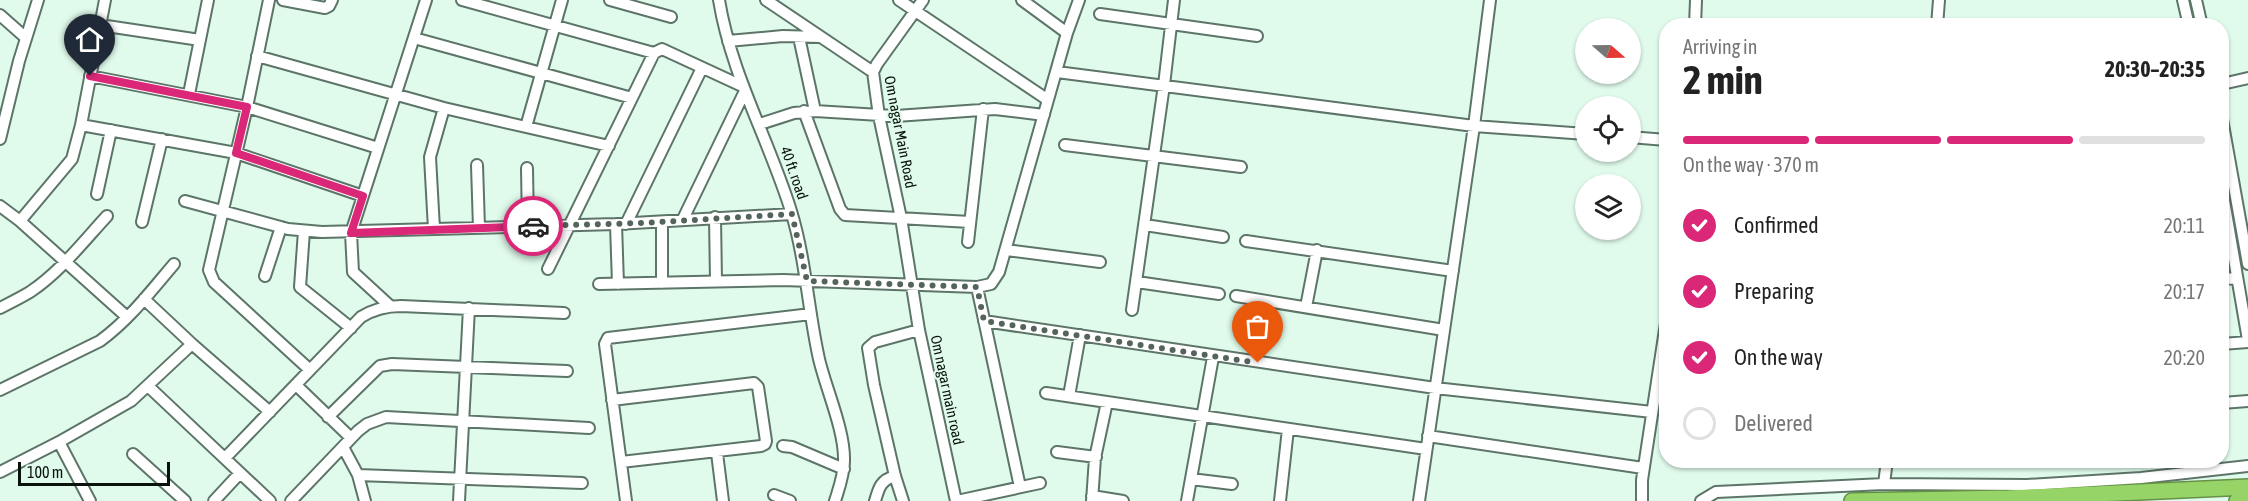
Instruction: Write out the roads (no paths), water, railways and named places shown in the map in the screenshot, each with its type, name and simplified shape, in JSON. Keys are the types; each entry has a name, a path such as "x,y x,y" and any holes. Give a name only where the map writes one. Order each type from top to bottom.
{"highway":[{"path":"1852,501 2009,498 2248,487"},
{"path":"2236,501 2248,500"}],"street":[{"path":"0,139 4,100 39,0"},
{"path":"20,221 72,159 81,125 105,0"},
{"path":"189,94 208,0"},
{"path":"269,0 247,107 209,265 210,277 310,370"},
{"path":"283,0 325,8 332,0"},
{"path":"390,306 353,272 351,233 426,0"},
{"path":"462,0 654,53"},
{"path":"526,127 562,0"},
{"path":"610,0 671,17"},
{"name":"40 ft. road","path":"718,0 743,89 777,167 792,214 807,281 822,372 841,439 844,469 835,501"},
{"path":"766,0 873,72"},
{"path":"899,0 1048,100"},
{"name":"Om nagar Main Road","path":"912,285 901,218 879,116 873,72 923,0"},
{"path":"1022,0 1067,33"},
{"path":"599,284 807,281 977,287 991,284 996,278 1006,250 1078,0"},
{"path":"1132,310 1174,0"},
{"path":"1419,501 1474,126 1490,0"},
{"path":"1695,18 1696,0"},
{"path":"1938,18 1939,0"},
{"path":"2184,0 2187,18"},
{"path":"2196,0 2200,18"},
{"path":"1101,14 1171,26 1257,36"},
{"path":"0,15 26,38"},
{"path":"100,25 200,40"},
{"path":"799,37 810,111 842,213 848,216 970,222"},
{"path":"728,41 822,37"},
{"path":"414,38 632,98"},
{"path":"548,269 654,53 662,49 743,89 683,219"},
{"path":"257,56 444,108 609,146"},
{"path":"618,284 621,224 702,68"},
{"path":"1057,72 1474,126 1575,133"},
{"path":"90,76 247,107 378,148"},
{"path":"2229,82 2248,78"},
{"path":"434,229 430,157 444,108"},
{"path":"968,242 983,109"},
{"path":"760,124 810,111 879,116 995,109 1044,115"},
{"path":"81,125 236,153 363,196"},
{"path":"97,194 111,130"},
{"path":"1641,138 1659,139"},
{"path":"142,222 162,139"},
{"path":"1065,145 1241,167"},
{"path":"2229,158 2248,264"},
{"path":"477,165 479,228"},
{"path":"527,168 528,226"},
{"path":"185,201 281,227 304,231 351,233 621,224 792,214"},
{"path":"0,206 128,317"},
{"path":"0,308 34,289 65,262 107,216"},
{"path":"715,217 716,281"},
{"path":"662,222 662,283"},
{"path":"1144,225 1223,237"},
{"path":"265,276 281,227"},
{"path":"304,231 300,287 351,328"},
{"path":"2229,231 2248,341 2229,343"},
{"path":"1246,241 1453,271"},
{"path":"1006,250 1100,262"},
{"path":"1306,307 1317,250"},
{"path":"0,390 100,341 128,317 174,264"},
{"path":"2229,279 2237,278"},
{"path":"1137,282 1219,294"},
{"name":"Om nagar main road","path":"912,285 919,330 957,501"},
{"path":"977,287 1020,487"},
{"path":"1236,296 1444,330"},
{"path":"144,299 270,412"},
{"path":"225,458 369,312 390,306 564,313"},
{"path":"459,501 469,308"},
{"path":"626,501 605,344 608,338 811,314"},
{"path":"984,321 1213,357 1436,388 1652,412"},
{"path":"903,501 874,385 868,348 875,342 919,330"},
{"path":"1069,396 1080,335"},
{"path":"0,472 131,401 192,344"},
{"path":"1187,501 1204,417 1213,357"},
{"path":"328,417 380,366 404,363 567,371"},
{"path":"1642,501 1643,468 1659,368"},
{"path":"612,400 754,383 758,387 765,444 717,453 621,462"},
{"path":"296,385 328,417 347,443 364,501"},
{"path":"148,387 270,501"},
{"path":"1046,393 1426,449"},
{"path":"2229,402 2248,401"},
{"path":"1107,402 1096,457 1092,498 1124,501"},
{"path":"291,501 367,424 386,417 589,428"},
{"path":"1280,501 1288,429"},
{"path":"1428,436 1643,468"},
{"path":"59,442 90,501"},
{"path":"783,446 792,447 844,469"},
{"path":"1057,452 1096,457"},
{"path":"717,453 723,501"},
{"path":"133,454 185,501"},
{"path":"2229,468 2248,466"},
{"path":"1884,484 1886,468"},
{"path":"1701,501 1716,492 1884,484 2027,485 2229,468"},
{"path":"214,501 240,473"},
{"path":"358,475 582,483"},
{"path":"875,501 880,484 887,478 895,476"},
{"path":"1191,478 1232,484"},
{"path":"957,501 1040,483"},
{"path":"774,495 790,501"}]}
